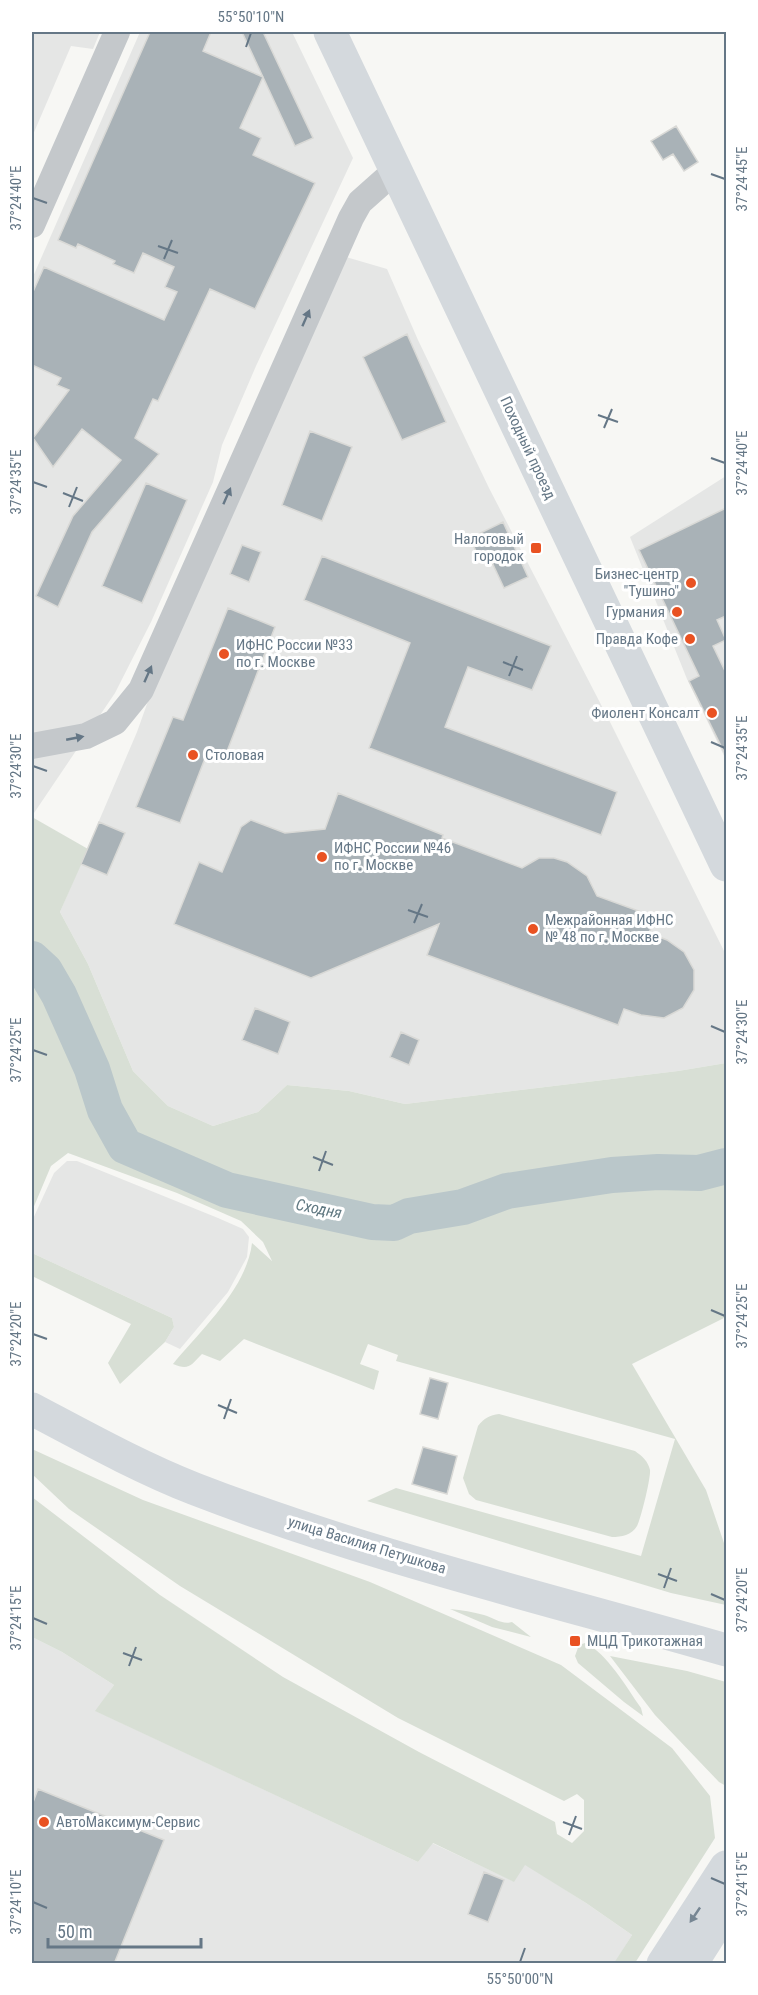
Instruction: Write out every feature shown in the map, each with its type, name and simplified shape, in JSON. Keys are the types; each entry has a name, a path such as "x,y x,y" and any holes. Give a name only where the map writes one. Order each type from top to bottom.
{"main road":[{"name":"Походный проезд","path":"330,32 726,865"},
{"name":"улица Василия Петушкова","path":"32,1409 105,1447 194,1488 337,1538 723,1646"},
{"path":"663,1964 726,1867"},
{"path":"691,1964 726,1908"}],"street":[{"path":"32,225 117,32"},
{"path":"32,746 86,736 115,722 141,690 351,218 360,202 396,170"}],"shaded area":[{"path":"32,32 100,32 93,49 71,46 32,137"},
{"path":"140,32 292,32 353,158 256,366 222,445 213,482 151,622 115,693 32,816 32,279"},
{"name":"Налоговый городок","path":"346,257 387,269 418,340 489,488 610,722 726,955 726,1063 678,1071 405,1104 349,1091 287,1085 258,1112 213,1126 168,1106 133,1071 88,964 60,912 137,732 152,690"},
{"path":"726,476 726,760 687,679 630,537"},
{"path":"32,817 88,849 60,912 88,964 133,1071 168,1106 213,1126 258,1112 287,1085 349,1091 405,1104 678,1071 726,1063 726,1317 632,1364 706,1490 726,1549 726,1605 671,1593 367,1501 396,1488 641,1556 675,1439 396,1361 398,1355 368,1344 360,1364 379,1371 374,1390 244,1339 220,1361 202,1354 189,1366 178,1366 173,1364 209,1323 232,1292 248,1260 252,1243 272,1261 263,1242 241,1221 177,1193 68,1153 51,1166 32,1211"},
{"path":"67,1161 77,1161 218,1218 243,1229 249,1237 247,1257 228,1292 180,1349 165,1342 174,1327 172,1318 32,1253 32,1221 54,1173"},
{"path":"32,1253 172,1318 174,1327 165,1342 120,1384 108,1363 131,1324 32,1276"},
{"path":"499,1414 635,1451 640,1455 648,1464 650,1474 639,1522 635,1529 626,1535 612,1537 476,1500 469,1494 463,1478 478,1426 487,1417"},
{"path":"32,1449 143,1500 370,1582 561,1665 672,1748 710,1796 715,1838 635,1963 614,1963 632,1935 525,1865 514,1882 433,1843 418,1862 95,1711 114,1685 62,1652 32,1637 32,1497 160,1595 283,1677 419,1752 555,1822 557,1834 572,1843 584,1831 584,1800 577,1794 564,1801 398,1718 180,1586 69,1509 32,1474"},
{"path":"450,1609 488,1616 501,1622 512,1622 531,1637 492,1627"},
{"path":"32,1637 62,1652 114,1685 96,1711 418,1862 432,1843 513,1881 525,1864 632,1935 614,1964 32,1963"},
{"path":"585,1643 601,1655 616,1672 641,1708 643,1716 578,1663 575,1656 579,1645"},
{"path":"610,1656 687,1671 726,1682 726,1786 719,1782 655,1715"}],"building":[{"path":"150,32 211,32 203,51 263,77 240,128 261,138 253,155 315,183 255,309 210,289 158,401 153,399 135,438 159,454 92,532 58,607 36,596 73,516 121,460 82,429 53,467 33,438 69,390 57,385 61,378 32,365 32,294 44,267 164,320 177,292 165,287 174,267 143,253 134,273 113,264 115,261 78,244 76,248 58,240"},
{"path":"242,32 263,32 313,138 295,146"},
{"path":"676,126 698,162 684,171 673,154 663,160 651,141"},
{"path":"407,334 446,422 402,440 363,357"},
{"path":"310,431 352,447 322,521 282,505"},
{"path":"146,483 187,500 142,603 102,586"},
{"name":"Бизнес-центр \"Тушино\"","path":"726,508 726,616 717,620 726,640 713,646 726,673 726,756 689,681 699,676 639,550"},
{"path":"503,522 528,577 504,588 489,556 480,560 470,538"},
{"path":"242,545 261,552 249,582 230,574"},
{"path":"322,556 551,646 532,690 468,667 445,727 617,792 601,835 369,748 410,643 304,600"},
{"path":"228,608 275,627 226,754 209,748 180,823 136,807 173,717 183,720"},
{"path":"338,793 443,835 442,838 522,868 539,858 554,858 567,862 587,876 597,896 655,917 649,933 667,940 684,952 694,970 694,990 683,1008 664,1018 641,1015 624,1009 618,1025 427,955 439,924 311,978 174,924 199,862 222,872 241,827 251,820 285,833 325,829"},
{"path":"99,822 125,833 107,875 81,864"},
{"path":"255,1008 290,1022 278,1054 242,1040"},
{"path":"401,1032 419,1040 409,1065 390,1057"},
{"path":"430,1378 448,1383 438,1419 420,1414"},
{"path":"423,1447 457,1456 447,1494 412,1484"},
{"path":"38,1789 164,1840 114,1964 32,1964 32,1805"},
{"path":"484,1872 504,1880 488,1922 468,1914"}],"waterway":[{"name":"Сходня","path":"32,959 45,971 59,995 92,1069 105,1110 125,1146 227,1190 372,1222 394,1223 409,1216 463,1207 507,1191 612,1175 658,1172 699,1173 726,1166"}],"place":[{"name":"Налоговый городок","path":"536,548"},
{"name":"Бизнес-центр \"Тушино\"","path":"691,583"},
{"name":"Гурмания","path":"677,612"},
{"name":"Правда Кофе","path":"690,639"},
{"name":"ИФНС России №33 по г. Москве","path":"224,654"},
{"name":"Фиолент Консалт","path":"712,713"},
{"name":"Столовая","path":"193,755"},
{"name":"ИФНС России №46 по г. Москве","path":"322,857"},
{"name":"Межрайонная ИФНС № 48 по г. Москве","path":"533,929"},
{"name":"МЦД Трикотажная","path":"575,1641"},
{"name":"АвтоМаксимум-Сервиc","path":"44,1822"}]}
